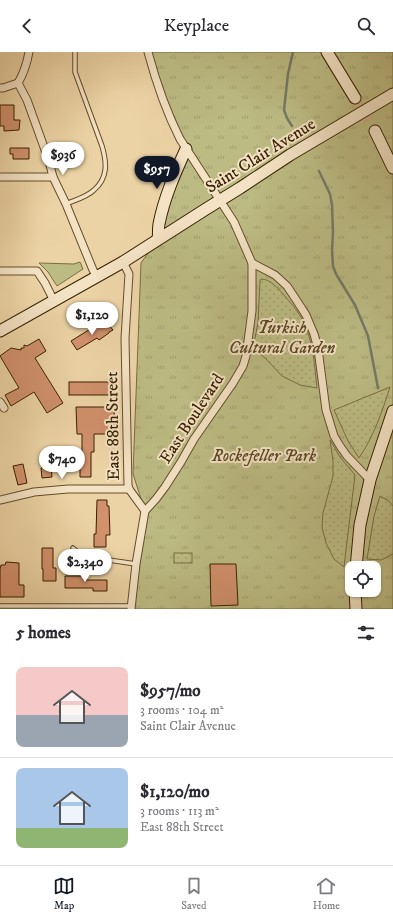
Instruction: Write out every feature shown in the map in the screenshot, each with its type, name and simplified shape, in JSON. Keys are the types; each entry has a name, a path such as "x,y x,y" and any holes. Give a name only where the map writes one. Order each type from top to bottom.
{"main road":[{"path":"327,52 355,98"},
{"name":"Saint Clair Avenue","path":"0,332 123,262 290,155 393,94"},
{"path":"375,131 393,168"},
{"path":"158,239 159,224 167,195 186,149"},
{"path":"357,561 360,525 370,480 393,411"},
{"path":"355,597 356,609"}],"street":[{"path":"0,88 18,83 22,76 29,52"},
{"name":"East Boulevard","path":"145,511 165,487 194,439 243,366 246,356 252,311 252,263 238,230 186,149 174,127 164,104 148,52"},
{"path":"18,83 27,100 49,161 53,177 97,277"},
{"path":"0,177 53,177"},
{"name":"East 88th Street","path":"123,262 129,274 125,338 128,485 129,489 145,511"},
{"path":"252,263 275,275 287,286 306,315 314,334 318,350 326,410 334,436 347,456 370,480"},
{"path":"0,271 37,271 54,301"},
{"path":"0,500 34,492 68,489 129,489"},
{"path":"131,608 136,564 145,511"}],"lane":[{"path":"66,204 94,191 104,177 106,167 106,157 75,72 75,52"},
{"path":"73,548 80,554 88,557 136,564"},
{"path":"0,606 131,608"}],"green space":[{"name":"Rockefeller Park","path":"151,52 393,52 393,609 131,609 145,511 133,474 141,263 158,239 186,149 156,79"},
{"path":"80,262 83,269 57,286 48,272 39,263 74,264"},
{"name":"Turkish Cultural Garden","path":"261,279 268,280 276,287 294,307 302,320 310,338 317,388 300,385 282,376 253,348 258,323"},
{"path":"390,387 381,415 359,458 348,441 334,410"},
{"path":"330,440 340,457 355,475 344,567 334,559 326,543 322,527 323,513 333,476 333,461"},
{"path":"380,496 389,501 393,506 393,554 381,560 367,559 374,516"},
{"path":"174,553 192,553 192,563 174,563"}],"building":[{"path":"0,105 14,105 14,120 20,120 19,130 4,131 4,126 0,126"},
{"path":"10,148 29,148 29,159 13,159 13,154 10,154"},
{"path":"102,323 104,326 108,324 113,330 99,340 97,338 77,350 71,341"},
{"path":"39,339 46,351 35,358 63,403 47,413 34,392 11,406 5,395 19,388 0,356 11,348 21,350 21,348 24,348 24,345 27,346"},
{"path":"69,382 110,382 110,395 69,395"},
{"path":"76,407 114,407 114,434 94,434 94,452 91,452 91,477 80,477 82,434 77,434"},
{"path":"23,464 27,483 18,485 13,466"},
{"path":"51,466 52,477 42,478 41,468"},
{"path":"97,500 107,500 107,506 109,506 110,535 106,535 106,547 94,547"},
{"path":"42,548 53,548 53,568 56,568 56,581 43,581"},
{"path":"6,562 19,563 19,585 24,585 24,597 0,597 0,569 1,565 5,565"},
{"path":"210,564 236,564 238,605 211,606"},
{"path":"65,576 85,576 85,580 107,580 107,591 93,591 93,588 65,588"}],"waterway":[{"path":"292,126 284,110 288,74 293,52"},
{"path":"319,171 330,194 332,205 333,266 336,274 355,305 368,336 378,388"}],"tunnel":[{"path":"355,98 375,131"}]}
